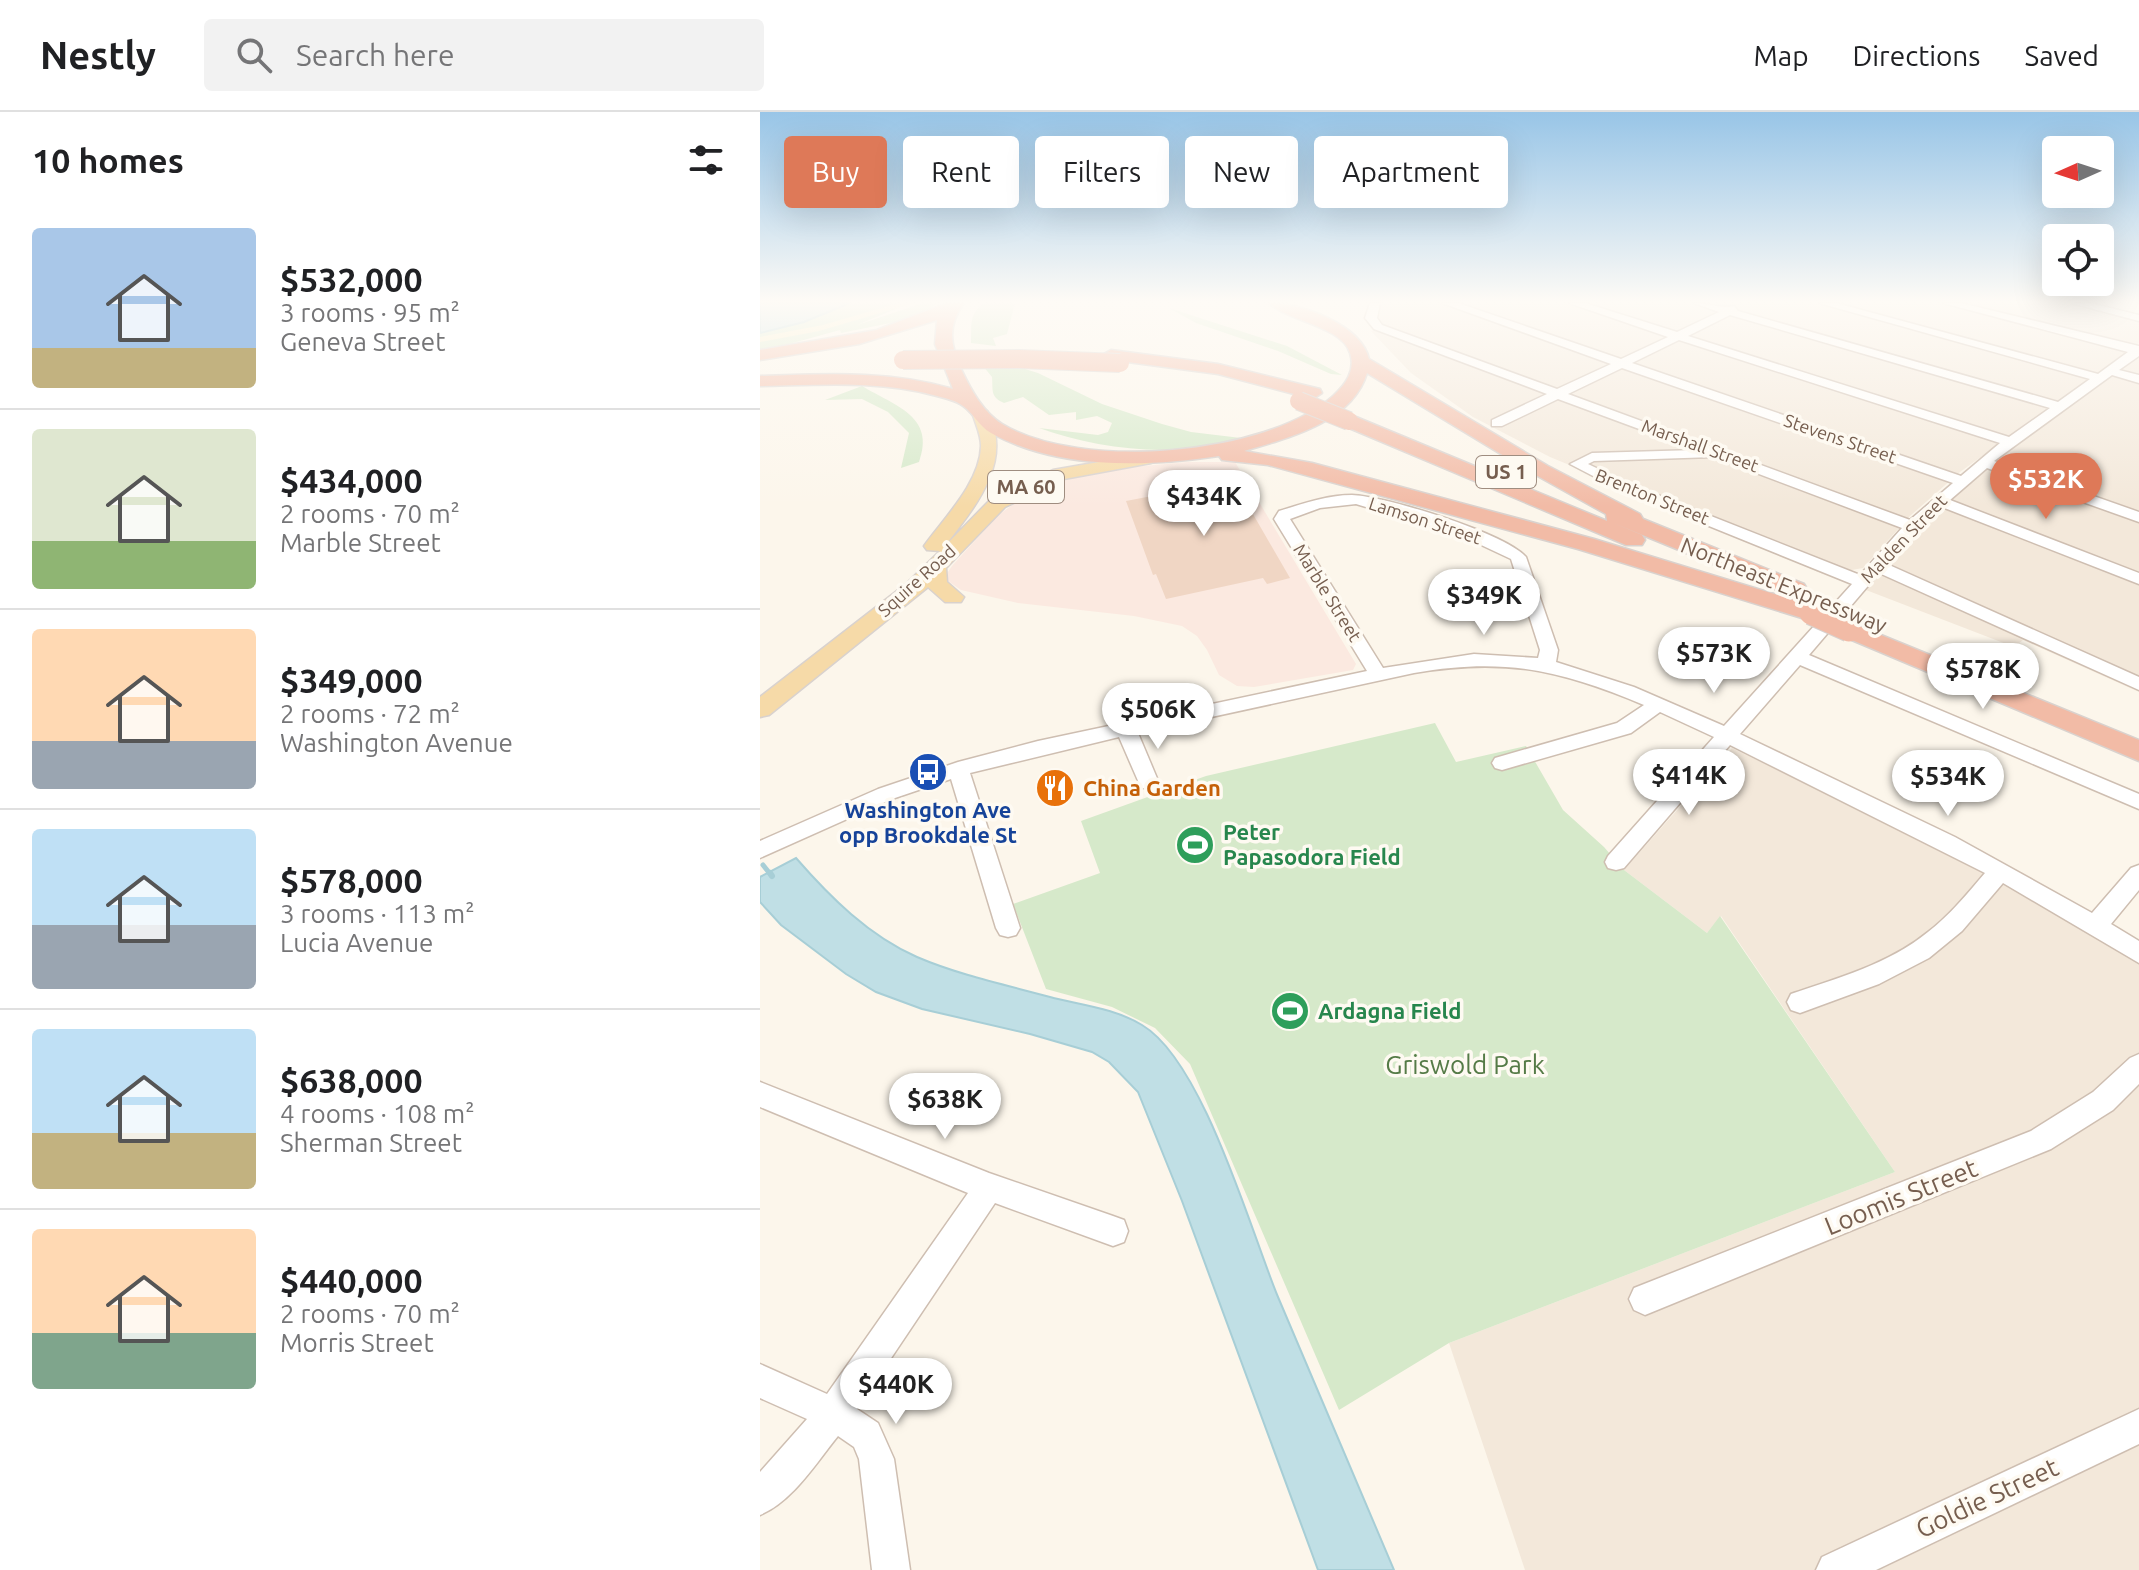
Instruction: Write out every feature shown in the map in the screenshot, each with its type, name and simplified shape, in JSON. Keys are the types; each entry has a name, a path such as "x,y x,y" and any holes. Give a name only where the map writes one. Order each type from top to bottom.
{"highway":[{"name":"MA 60","path":"953,371 975,408"},
{"name":"US 1","path":"1183,371 1306,397 1643,535"},
{"name":"MA 60","path":"1181,455 1249,443 1310,420 1349,392 1358,371"},
{"path":"1386,371 1526,462 1615,508 1643,535"},
{"path":"760,381 896,380 929,386 975,408 1006,434 1048,449 1101,457 1181,455 1259,458 1296,464 1816,607"},
{"name":"Northeast Expressway","path":"1643,535 1853,622 2139,730"},
{"name":"Northeast Expressway","path":"1853,622 2139,751"}],"main road":[{"name":"Squire Road","path":"760,687 893,586 935,544 963,505 989,457 990,441 975,408"},
{"name":"Squire Road","path":"760,709 936,568 985,514 1029,486 1084,468 1181,455"},
{"path":"936,568 937,584 953,597"}],"street":[{"name":"Marshall Street","path":"1497,371 1912,526"},
{"path":"1497,423 1604,371"},
{"name":"Stevens Street","path":"1643,371 1962,481"},
{"path":"1788,371 2010,442"},
{"path":"1934,371 2060,407"},
{"path":"2090,371 2139,379"},
{"name":"Malden Street","path":"1616,862 1757,705 1804,659 1862,582 1912,526 1984,462 2110,371"},
{"name":"Brenton Street","path":"1718,453 1592,457 1577,464 1611,481 1862,582"},
{"path":"1984,462 2138,515"},
{"name":"Lamson Street","path":"1287,513 1359,500 1461,531 1514,553 1549,650 1546,665"},
{"path":"1939,501 2139,579"},
{"name":"Marble Street","path":"1287,513 1282,519 1378,675"},
{"path":"1877,566 2139,684"},
{"path":"760,850 885,794 958,769 1378,675 1470,659 1518,660 1546,665 1667,710 1729,737 2000,871 2139,953"},
{"path":"1804,659 2139,802"},
{"path":"1502,763 1624,728 1667,710 1721,716 1757,705"},
{"path":"1128,729 1133,749 1149,783"},
{"path":"958,769 1008,928"},
{"path":"1800,1002 1879,973 1925,948 1953,924 2000,871"},
{"path":"2095,927 2139,874"},
{"name":"Loomis Street","path":"1645,1299 2041,1140 2103,1101 2139,1066"},
{"path":"760,1094 989,1187 1113,1231"},
{"path":"760,1497 794,1463 832,1416 989,1187"},
{"path":"760,1381 866,1435 875,1450 891,1570"},
{"name":"Goldie Street","path":"1835,1570 2139,1426"}],"shaded area":[{"path":"1409,371 2100,371 1960,472 1910,516 1863,568 1838,576 1550,457 1473,417"},
{"path":"2119,371 2139,371 2139,692 2023,640 2014,647 1866,590 1940,510 2015,446"},
{"path":"1187,462 1235,462 1356,664 1353,670 1254,687 1237,686 1219,675 1197,636 1182,626 1134,616 1018,603 961,590 948,581 952,566 997,516 1022,498 1074,477 1111,469"},
{"path":"1732,748 1969,863 2139,963 2139,1570 1525,1570 1449,1343 1895,1172 1721,916 1707,933 1624,870"}],"green space":[{"path":"987,371 1032,371 1102,404 1162,424 1191,432 1241,438 1217,445 1166,450 1113,446 1063,436 1039,428 1098,435 1108,432 1112,423 1097,416 1076,420 1076,412 1049,415 1023,397 1004,403 993,393 992,377"},
{"path":"862,386 899,407 917,423 923,446 919,462 901,468 909,433 888,412 862,399 825,400"},
{"name":"Griswold Park","path":"1435,723 1456,762 1526,746 1563,810 1624,870 1707,933 1720,916 1895,1172 1449,1343 1339,1410 1190,1064 1155,1028 1112,1007 1046,989 1013,904 1100,873 1081,821 1206,776"}],"water":[{"path":"796,858 851,914 899,948 966,974 1120,1015 1142,1025 1164,1044 1185,1073 1222,1149 1278,1297 1394,1570 1318,1570 1182,1201 1138,1092 1109,1062 1092,1052 922,1009 876,992 846,974 781,925 760,902 760,877"}],"building":[{"path":"1228,471 1290,578 1267,584 1263,578 1166,599 1156,574 1153,575 1126,501 1204,486 1202,475"}],"waterway":[{"path":"763,865 771,875"}],"place":[{"name":"Washington Ave opp Brookdale St","path":"928,772"},
{"name":"China Garden","path":"1055,788"},
{"name":"Peter Papasodora Field","path":"1195,845"},
{"name":"Ardagna Field","path":"1290,1011"}]}
